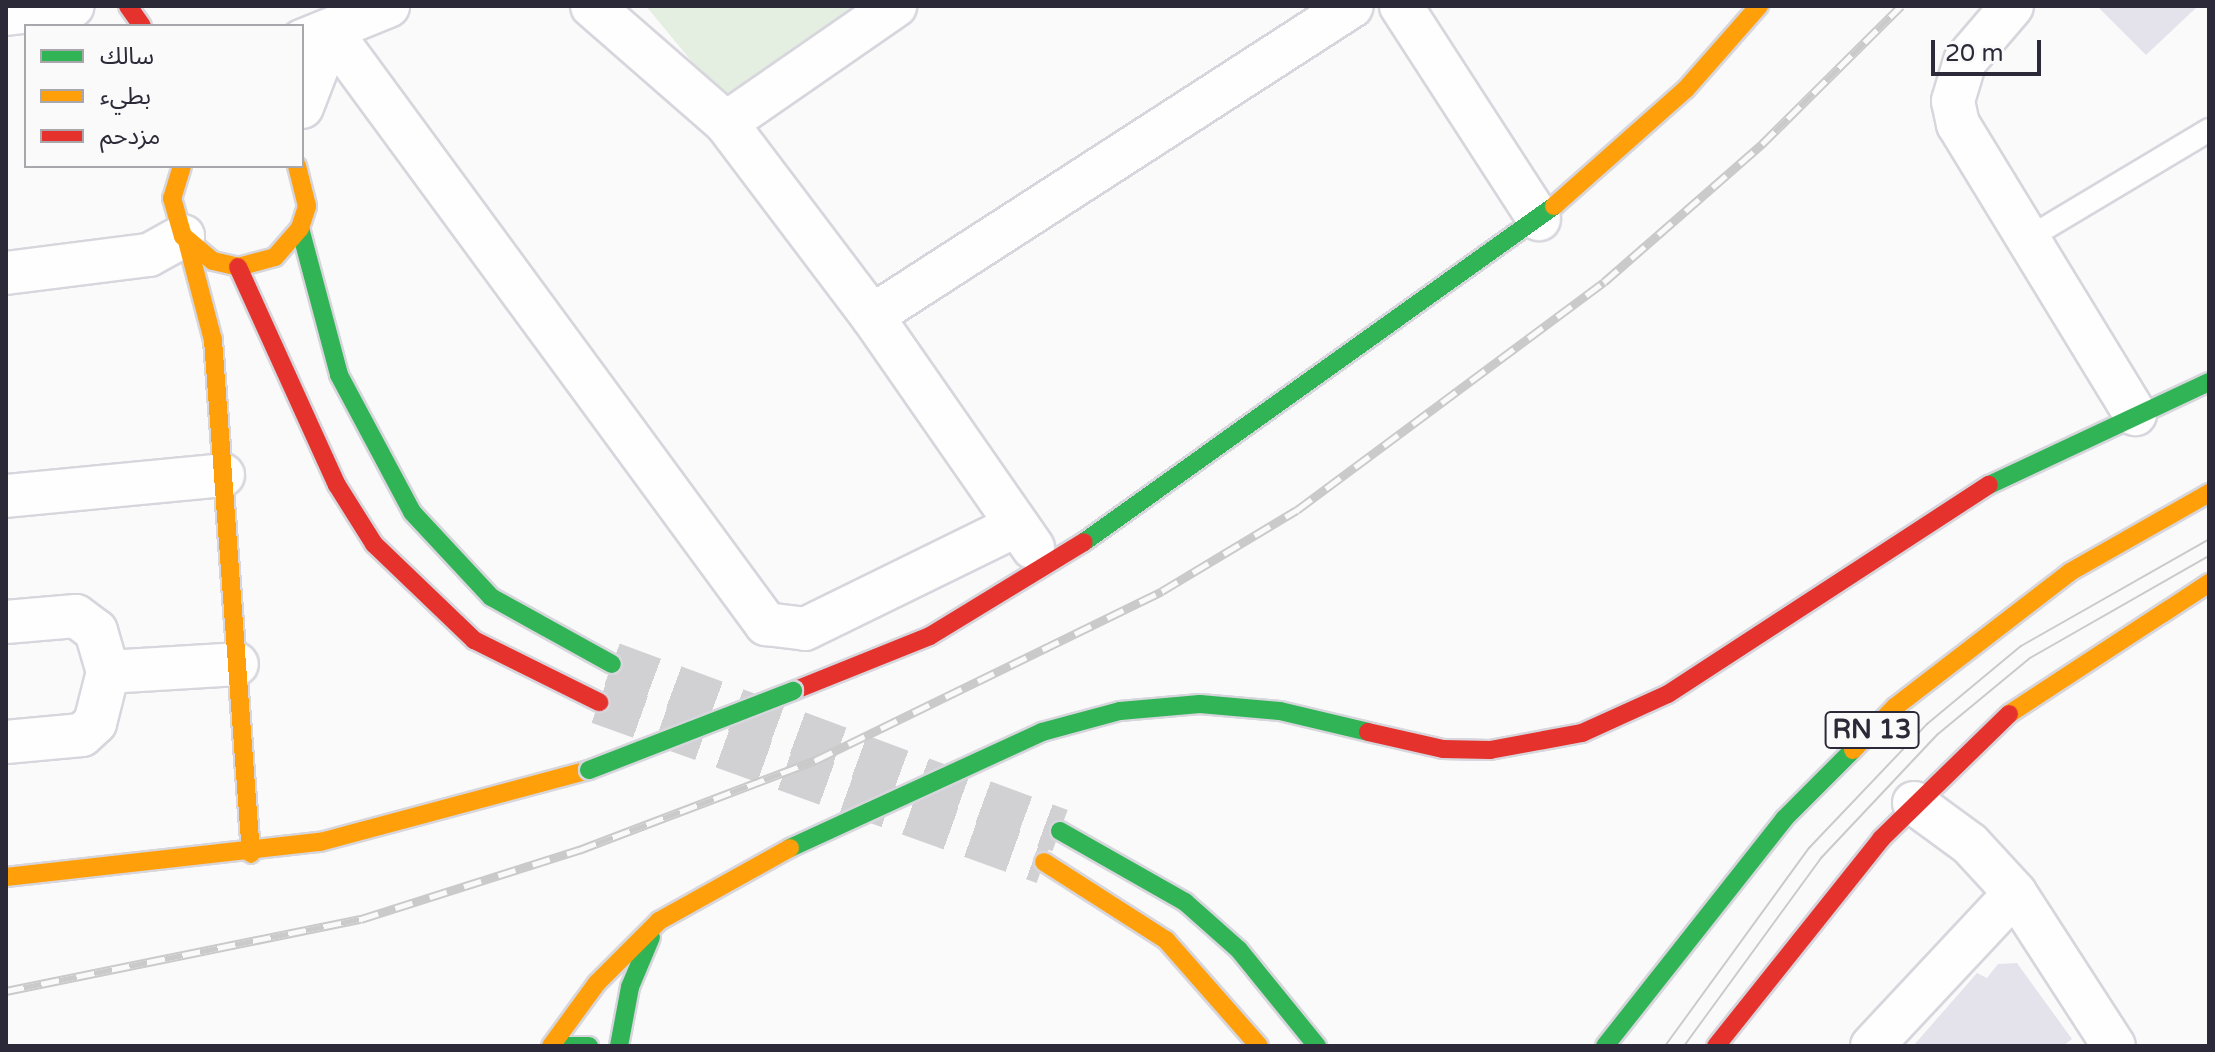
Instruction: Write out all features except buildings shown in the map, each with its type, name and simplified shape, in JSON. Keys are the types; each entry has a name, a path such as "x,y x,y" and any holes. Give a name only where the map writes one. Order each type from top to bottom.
{"main road":[{"path":"126,6 140,24"},
{"path":"6,877 251,854 402,824 589,770 930,636 1047,569 1539,219 1686,89 1759,6"},
{"path":"233,267 275,257 300,228 307,206 298,168"},
{"path":"177,170 174,208 213,340 251,854"},
{"path":"300,228 339,375 412,512 491,597 529,624 612,664"},
{"path":"185,239 233,267 337,485 374,544 474,640 599,702"},
{"path":"213,340 233,267"},
{"path":"551,1046 597,983 659,921 837,822 1042,732 1120,711 1240,706 1443,749 1537,744 1582,733 1668,694 1971,493 2209,382"},
{"name":"RN 13","path":"1605,1046 1784,819 1895,707 2070,572 2209,493"},
{"name":"RN 13","path":"1716,1046 1914,803 1985,732 2117,637 2209,583"},
{"path":"1060,831 1185,902 1239,950 1317,1046"},
{"path":"1044,862 1166,940 1259,1046"},
{"path":"619,1046 630,987 659,921"},
{"path":"1592,1046 1622,1025"},
{"path":"563,1046 589,1046"}],"street":[{"path":"6,14 73,6"},
{"path":"317,36 388,6"},
{"path":"592,6 726,123 872,316 1047,569"},
{"path":"726,123 895,6"},
{"path":"872,316 1352,6"},
{"path":"1401,6 1539,219"},
{"path":"2012,6 1976,44 1953,101 1958,124 2135,414"},
{"path":"304,98 317,36"},
{"path":"317,36 766,624 805,629 1017,525"},
{"path":"6,273 149,255 185,239"},
{"path":"6,496 223,475"},
{"path":"6,622 76,616 96,631 108,672 95,723 82,735 6,742"},
{"path":"108,672 237,664"},
{"path":"1914,803 1970,844 2015,893 2114,1046"},
{"path":"1872,1046 2015,893"}],"lane":[{"path":"2027,239 2209,130"}],"shaded area":[{"path":"646,6 879,6 731,109"}],"tunnel":[{"path":"612,664 1060,831"},
{"path":"599,702 1044,862"}],"tram line":[{"path":"1665,1046 1809,848 1927,724 2021,646 2209,539"},
{"path":"1684,1046 1821,858 1938,734 2030,658 2209,556"}],"railway":[{"path":"6,991 361,919 579,850 816,760 1162,591 1297,510 1604,282 1762,144 1901,6"}],"traffic: fast":[{"path":"1084,542 1554,206"},
{"path":"300,228 339,375 412,512 491,597 612,664"},
{"path":"1989,485 2209,382"},
{"path":"589,770 793,691"},
{"path":"790,848 1042,732 1120,711 1200,704 1280,711 1368,732"},
{"path":"1605,1046 1784,819 1853,750"},
{"path":"1060,831 1185,902 1239,950 1317,1046"},
{"path":"619,1046 630,987 651,937"},
{"path":"563,1046 589,1046"}],"traffic: slow":[{"path":"1554,206 1686,89 1759,6"},
{"path":"181,168 172,198 183,236 213,261 238,267 275,257 300,228 307,206 298,168"},
{"path":"187,241 213,340 251,854"},
{"path":"1853,750 1895,707 2070,572 2209,493"},
{"path":"2009,714 2209,583"},
{"path":"6,877 320,842 589,770"},
{"path":"551,1046 597,983 659,921 790,848"},
{"path":"1044,862 1166,940 1259,1046"}],"traffic: jam":[{"path":"128,6 141,24"},
{"path":"238,267 337,485 374,544 474,640 599,702"},
{"path":"1368,732 1443,749 1490,750 1582,733 1668,694 1989,485"},
{"path":"793,691 930,636 1084,542"},
{"path":"1716,1046 1881,839 2009,714"}]}
